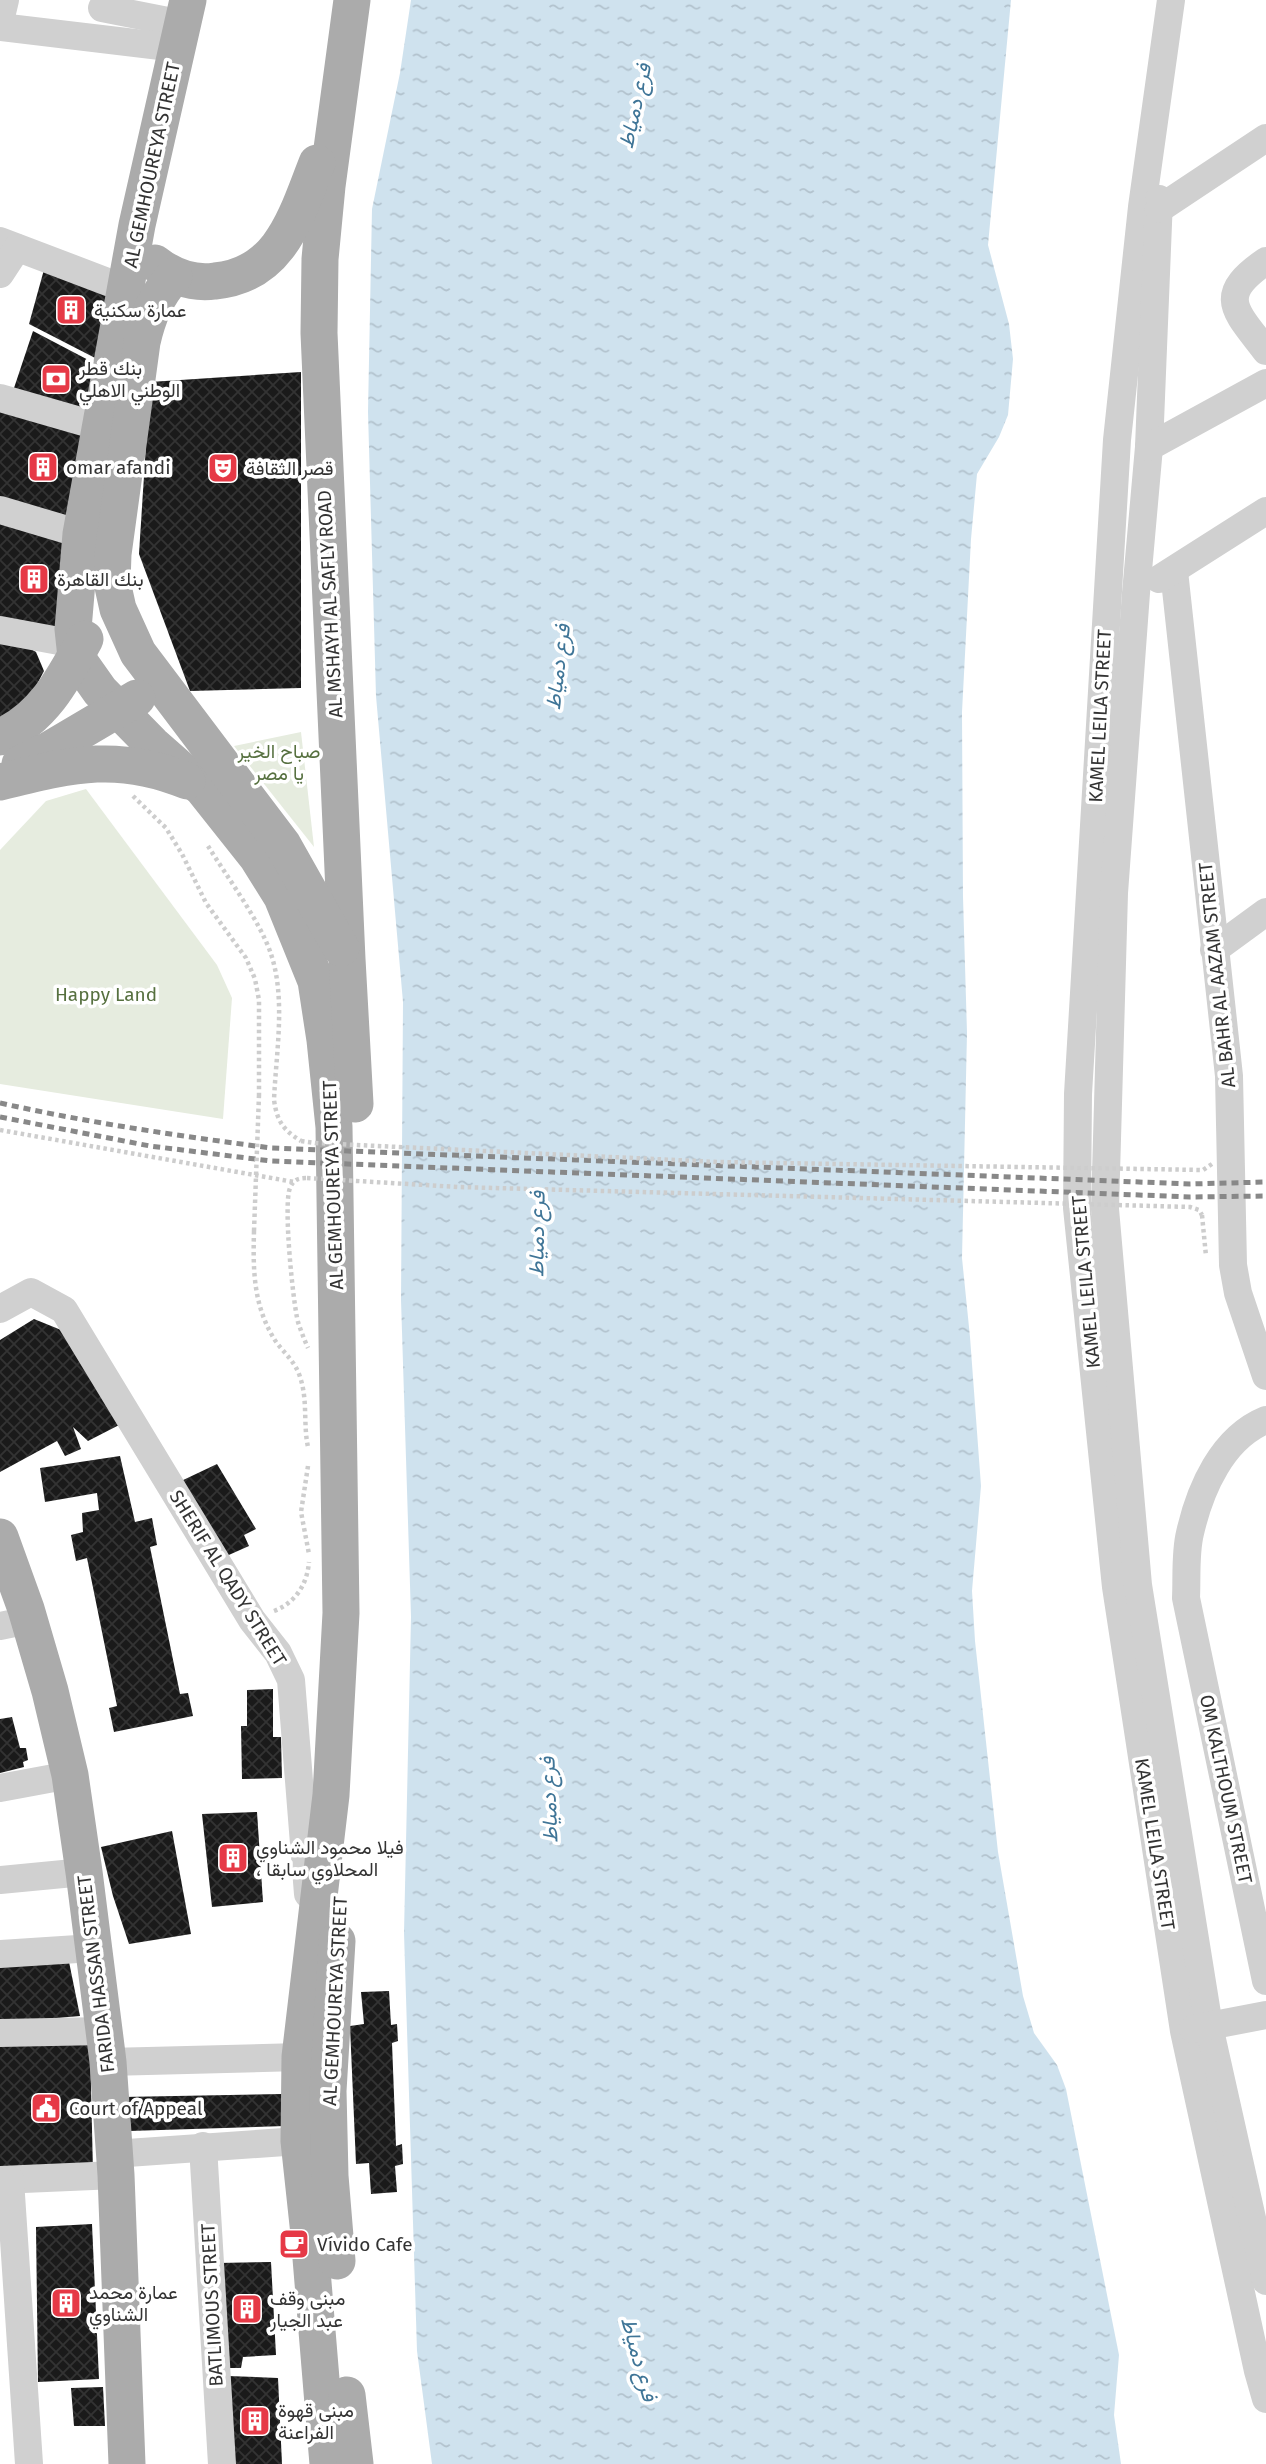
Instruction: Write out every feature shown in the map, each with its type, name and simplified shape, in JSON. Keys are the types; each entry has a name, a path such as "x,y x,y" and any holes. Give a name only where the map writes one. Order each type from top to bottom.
{"main road":[{"name":"AL MSHAYH AL SAFLY ROAD","path":"346,958 319,333 321,247 327,186 352,0"},
{"name":"AL GEMHOUREYA STREET","path":"183,24 137,225 81,534 73,629 75,650 100,691 203,789 257,857 282,897 316,981 325,1040 334,1127 341,1613 332,1783 300,2057 299,2141 328,2464"},
{"path":"137,225 143,246 156,264 174,276 202,283 231,280 257,268 278,248 293,224 338,113"},
{"name":"AL GEMHOUREYA STREET","path":"174,276 161,290 148,315 142,342 113,555 112,582 118,609 138,653 284,845 346,958 357,1126 363,1613 358,1716 339,1921 328,2091 330,2176 355,2464"},
{"path":"0,737 15,730 40,710 59,686 75,650 91,628 118,609"},
{"path":"0,773 49,750 141,696 154,673"},
{"path":"0,782 69,766 112,762 151,768 203,789"},
{"name":"FARIDA HASSAN STREET","path":"0,1537 14,1623 50,1691 70,1775 84,1872 106,2046 115,2164 127,2464"}],"street":[{"path":"0,21 5,0"},
{"name":"KAMEL LEILA STREET","path":"1171,0 1149,152 1117,440 1078,1094 1077,1208 1116,1587 1258,2371 1266,2399"},
{"path":"102,8 183,24"},
{"path":"0,27 183,24"},
{"path":"1160,208 1266,138"},
{"name":"KAMEL LEILA STREET","path":"1149,152 1156,174 1160,208 1148,454 1114,894 1105,1209 1138,1585 1197,2029 1266,2281"},
{"path":"0,274 9,245 126,289"},
{"path":"1266,261 1246,275 1238,285 1234,297 1236,312 1266,351"},
{"path":"1115,469 1130,476 1148,454 1266,383"},
{"path":"0,397 101,427"},
{"path":"1117,440 1133,438 1148,454"},
{"path":"0,510 81,534"},
{"path":"1136,593 1266,511"},
{"name":"AL BAHR AL AAZAM STREET","path":"1174,571 1229,1076 1233,1265 1242,1305 1266,1376"},
{"path":"0,630 75,650"},
{"path":"1214,950 1266,912"},
{"name":"SHERIF AL QADY STREET","path":"0,1309 31,1292 64,1310 252,1620 278,1653 290,1680 312,1946"},
{"name":"OM KALTHOUM STREET","path":"1266,1420 1250,1427 1225,1450 1205,1489 1189,1534 1186,1598 1266,1981"},
{"path":"0,1788 70,1775"},
{"path":"0,1880 84,1872"},
{"path":"0,1954 93,1948"},
{"path":"1197,2029 1266,2015"},
{"path":"0,2033 106,2046 300,2057"},
{"path":"29,2464 5,2180 115,2164 203,2146 299,2141"},
{"name":"BATLIMOUS STREET","path":"203,2146 222,2464"}],"path":[{"path":"137,791 130,793 166,828 206,903 246,958 255,979 259,1000 259,1095 253,1268 263,1317 274,1339 290,1356 300,1375 305,1398 305,1435 309,1451"},
{"path":"205,841 271,951 278,986 274,1100 276,1117 286,1132 301,1141 718,1162 1203,1170 1207,1170 1212,1164"},
{"path":"0,1130 293,1182"},
{"path":"307,1178 458,1187 1190,1207 1199,1210 1202,1215"},
{"path":"252,1620 286,1607 300,1593 308,1574 310,1555 301,1512 309,1460"}],"green space":[{"name":"صباح الخير يا مصر","path":"301,732 314,847 234,746"},
{"name":"Happy Land","path":"86,789 217,965 232,998 223,1119 0,1084 0,850 46,801"}],"water":[{"name":"فرع دمياط","path":"411,0 1011,0 988,245 1009,324 1013,359 1008,415 999,437 977,474 962,712 967,1033 962,1258 981,1486 972,1591 998,1852 1023,1996 1034,2033 1057,2065 1066,2089 1119,2355 1114,2415 1121,2464 432,2464 417,2351 404,1933 411,1617 401,1300 403,1002 376,696 368,412 372,209 400,73"}],"building":[{"name":"عمارة سكنية","path":"45,266 112,296 101,361 29,324"},
{"name":"بنك قطر الوطني الاهلي","path":"33,331 96,364 92,418 12,394"},
{"name":"قصر الثقافة","path":"301,372 301,688 190,691 139,554 150,382"},
{"name":"omar afandi","path":"0,401 93,431 73,527 0,504"},
{"name":"بنك القاهرة","path":"0,517 71,539 63,628 0,618"},
{"path":"0,636 36,652 44,671 33,692 0,722"},
{"path":"34,1319 71,1334 123,1423 88,1441 73,1427 81,1449 65,1456 57,1441 0,1472 0,1340"},
{"path":"120,1456 135,1522 152,1518 157,1545 150,1547 180,1694 188,1693 193,1716 114,1732 109,1708 117,1706 87,1558 76,1561 71,1535 83,1532 82,1513 99,1510 97,1493 45,1502 40,1468"},
{"path":"217,1464 256,1529 244,1535 249,1546 222,1558 179,1482"},
{"path":"273,1689 273,1737 281,1737 282,1778 242,1779 241,1726 247,1726 247,1690"},
{"path":"12,1717 20,1748 26,1748 28,1760 23,1762 24,1767 0,1773 0,1719"},
{"name":"فيلا محمود الشناوي ، المحلاوي سابقا","path":"257,1812 263,1902 212,1907 202,1814"},
{"path":"172,1831 191,1934 129,1944 101,1847"},
{"path":"67,1952 80,2016 0,2023 0,1962"},
{"path":"389,1991 391,2025 397,2024 398,2041 392,2043 396,2146 402,2144 403,2164 395,2166 397,2192 371,2194 369,2163 356,2164 350,2026 364,2024 361,1992"},
{"name":"Court of Appeal","path":"90,2044 93,2172 0,2175 0,2045"},
{"path":"283,2094 285,2126 129,2131 122,2097"},
{"name":"عمارة محمد الشناوي","path":"92,2224 99,2379 38,2382 36,2227"},
{"name":"مبنى وقف عبد الجيار","path":"271,2262 276,2355 243,2357 241,2368 223,2368 218,2263"},
{"name":"مبنى قهوة الفراعنة","path":"228,2376 278,2378 282,2464 232,2464"},
{"path":"103,2387 105,2426 74,2426 71,2388"}],"railway":[{"path":"0,1103 68,1117 271,1148 1190,1184 1266,1182"},
{"path":"0,1117 150,1146 271,1161 1190,1197 1266,1196"}],"place":[{"name":"عمارة سكنية","path":"71,310"},
{"name":"بنك قطر الوطني الاهلي","path":"56,379"},
{"name":"omar afandi","path":"43,467"},
{"name":"قصر الثقافة","path":"223,468"},
{"name":"بنك القاهرة","path":"34,579"},
{"name":"فيلا محمود الشناوي ، المحلاوي سابقا","path":"233,1858"},
{"name":"Court of Appeal","path":"46,2108"},
{"name":"Vívido Cafe","path":"294,2244"},
{"name":"عمارة محمد الشناوي","path":"66,2303"},
{"name":"مبنى وقف عبد الجيار","path":"247,2309"},
{"name":"مبنى قهوة الفراعنة","path":"255,2421"}]}
